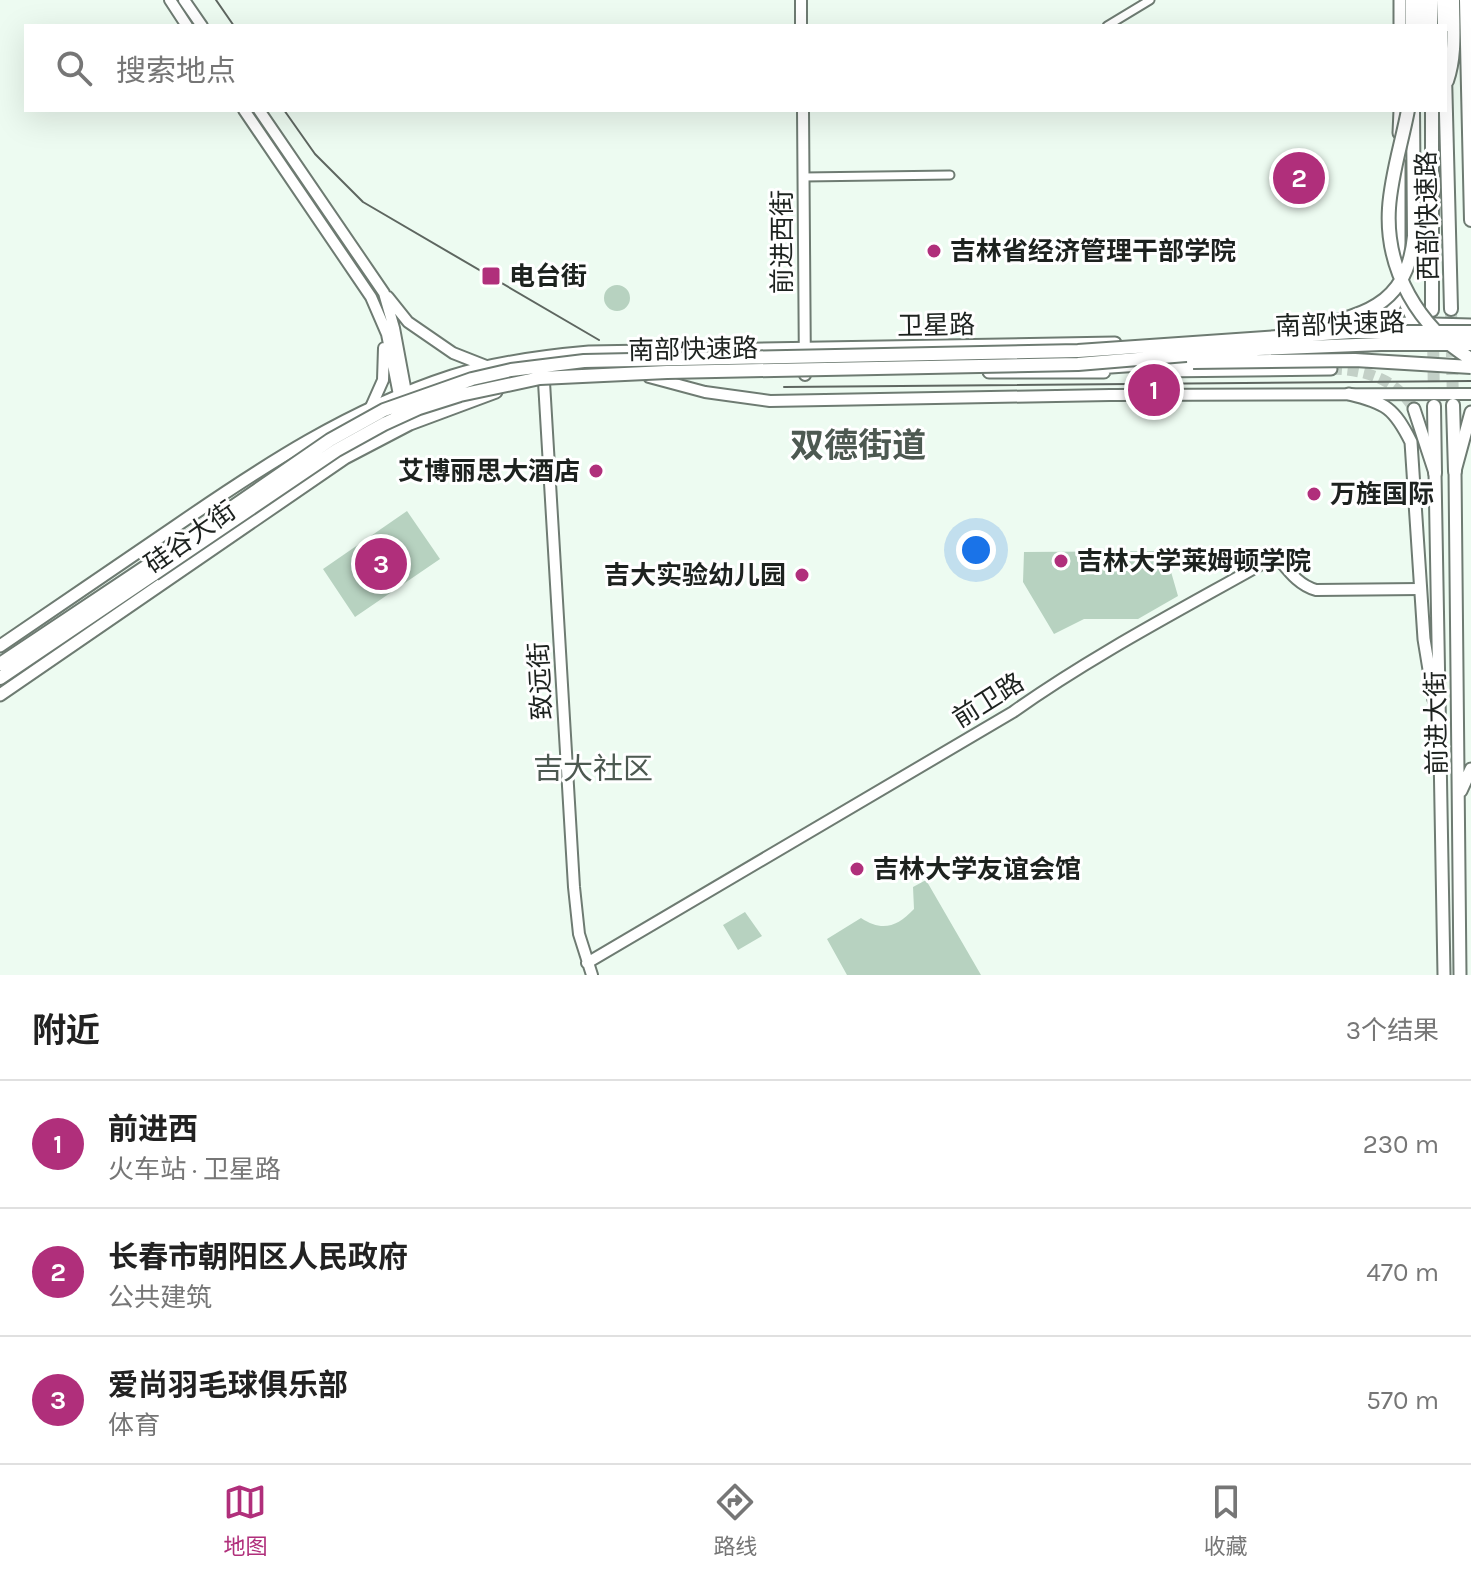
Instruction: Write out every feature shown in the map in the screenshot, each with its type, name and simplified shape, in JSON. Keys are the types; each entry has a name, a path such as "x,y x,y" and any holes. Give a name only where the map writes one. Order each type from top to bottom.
{"highway":[{"path":"1412,0 1412,24"},
{"path":"1421,0 1421,24"},
{"path":"1431,0 1431,24"},
{"path":"1443,0 1444,24"},
{"path":"1447,81 1452,68 1453,0"},
{"path":"1466,0 1471,220"},
{"path":"1255,337 1364,314 1385,301 1394,290 1406,272 1413,246 1410,112"},
{"path":"1410,112 1389,208 1394,258 1409,297 1423,317 1442,338 1471,359"},
{"name":"西部快速路","path":"1432,112 1432,310"},
{"name":"西部快速路","path":"1447,112 1451,309"},
{"name":"南部快速路","path":"0,678 330,440 384,410 472,379 511,370 584,361 1078,351 1470,325"},
{"name":"南部快速路","path":"0,664 362,436 419,408 503,385 585,374 1078,364 1258,349 1381,344 1471,346"},
{"path":"1078,364 1345,360 1471,367"},
{"path":"1453,405 1455,471"},
{"path":"1434,406 1435,473"}],"main road":[{"path":"1400,0 1400,24"},
{"path":"1386,324 1395,304 1400,272 1400,112"},
{"path":"1400,272 1406,305 1415,324 1434,349 1470,325"},
{"name":"卫星路","path":"402,395 486,366 589,352 1151,342 1386,324 1470,325"},
{"name":"卫星路","path":"410,424 488,395 544,382 649,377 989,372 1471,346"},
{"path":"989,372 1331,369"},
{"path":"1349,394 1377,400 1399,417 1411,442 1424,639 1440,733"},
{"name":"硅谷大街","path":"0,646 274,458 371,407 402,395"},
{"name":"前进大街","path":"1414,409 1435,473 1444,975"},
{"name":"前进大街","path":"1460,975 1465,794 1455,471 1471,412"},
{"name":"硅谷大街","path":"0,695 345,458 410,424"},
{"path":"1465,794 1471,769"}],"street":[{"path":"170,0 186,24"},
{"path":"184,0 201,24"},
{"path":"801,0 801,24"},
{"path":"1110,24 1150,0"},
{"path":"245,112 380,314 410,424"},
{"path":"260,112 384,293 408,322 453,353 486,366"},
{"name":"前进西街","path":"803,112 805,375"},
{"path":"804,177 950,175"},
{"path":"384,293 394,328 402,395"},
{"path":"371,407 384,373 380,314"},
{"name":"卫星路","path":"649,377 705,392 770,401 1123,394 1471,394"},
{"name":"致远街","path":"544,382 574,887 579,934 592,975"},
{"name":"前卫路","path":"587,963 1013,712 1174,613 1276,556 1307,588 1420,589"}],"green space":[{"path":"617,285 626,289 630,298 626,307 617,311 608,307 604,298 608,289"},
{"path":"407,511 440,559 355,617 323,569"},
{"path":"1165,551 1178,596 1138,619 1084,619 1054,634 1023,582 1024,552"},
{"path":"926,880 981,975 847,975 827,939 861,918 883,926 902,920 914,909 913,887"},
{"path":"745,912 762,936 738,950 723,925"}],"tunnel":[{"path":"1451,309 1453,405"},
{"path":"1433,333 1434,403"},
{"path":"1331,369 1356,371 1389,383 1414,409"}],"tram line":[{"path":"216,0 233,24"},
{"path":"285,112 315,154 363,202 599,340"},
{"path":"784,387 1471,381"}],"place":[{"name":"长春市朝阳区人民政府","path":"1299,178"},
{"name":"吉林省经济管理干部学院","path":"934,251"},
{"name":"电台街","path":"491,276"},
{"name":"前进西","path":"1154,390"},
{"name":"艾博丽思大酒店","path":"596,471"},
{"name":"万旌国际","path":"1314,494"},
{"name":"吉林大学莱姆顿学院","path":"1061,561"},
{"name":"爱尚羽毛球俱乐部","path":"381,564"},
{"name":"吉大实验幼儿园","path":"802,575"},
{"name":"吉林大学友谊会馆","path":"857,869"}],"district":[{"name":"双德街道","path":"858,445"},
{"name":"吉大社区","path":"593,769"}]}
